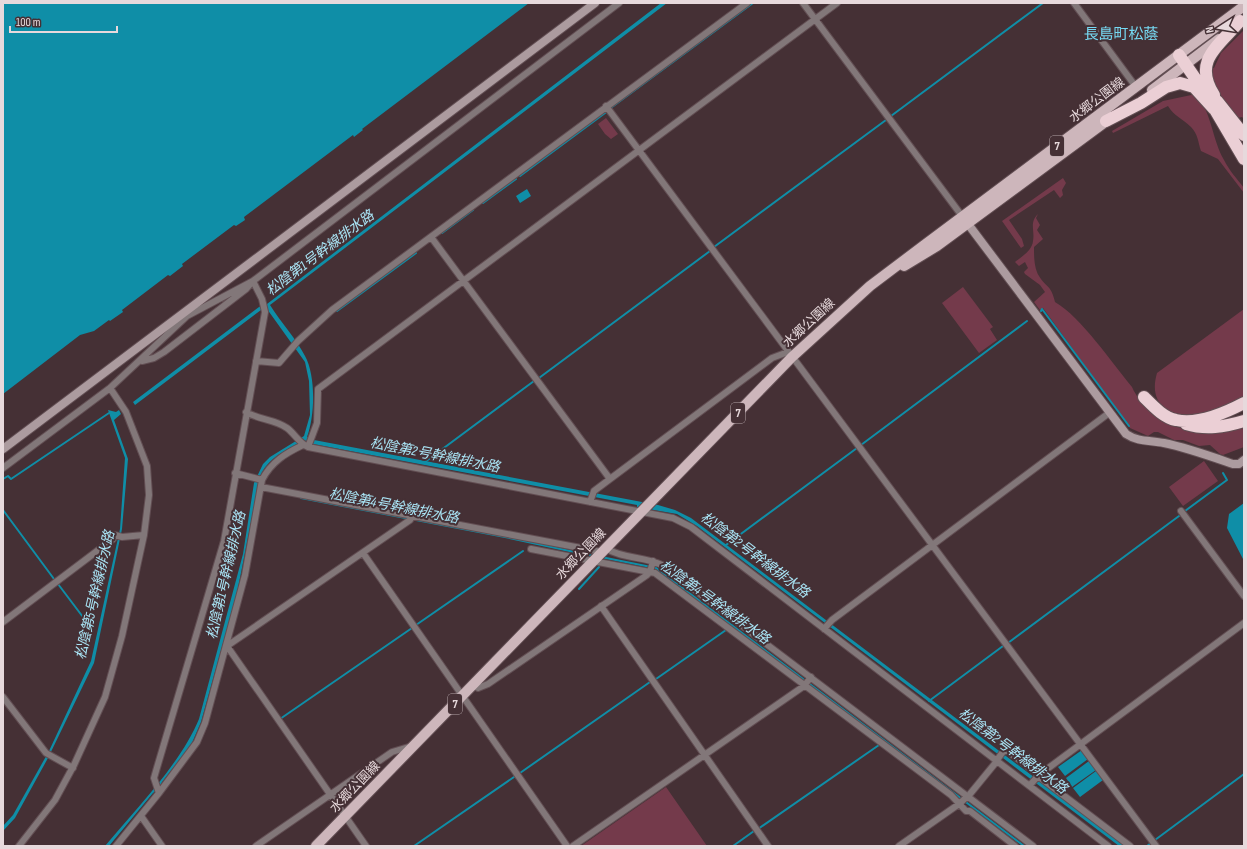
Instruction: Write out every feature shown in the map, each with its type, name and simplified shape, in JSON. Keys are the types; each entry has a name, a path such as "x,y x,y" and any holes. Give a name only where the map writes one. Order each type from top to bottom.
{"highway":[{"path":"1242,19 1212,50 1206,63 1206,77 1217,107 1244,159"},
{"path":"1184,62 1217,107"},
{"path":"1106,121 1141,103 1166,87 1180,83 1194,87 1200,91 1244,136"},
{"path":"1144,397 1158,410 1176,420 1195,427 1210,428 1244,421"},
{"path":"1176,420 1193,421 1206,418 1244,403"}],"main road":[{"name":"水郷公園線","path":"965,220 1136,87 1184,62 1244,6"},
{"name":"水郷公園線","path":"316,846 603,551 790,354 870,286 1106,121 1242,19"}],"street":[{"path":"3,449 186,314 595,3"},
{"path":"3,468 110,388 141,361 186,314 253,281 619,3"},
{"path":"256,361 279,363 292,347 332,310 747,3"},
{"path":"803,3 1126,434 1133,438 1180,446 1233,464 1239,464 1244,460"},
{"path":"116,846 141,816 197,742 202,732 227,646 245,575 260,481 270,467 280,457 305,445 312,438 317,423 318,389 837,3"},
{"path":"1074,3 1136,87"},
{"path":"606,106 1156,846"},
{"path":"431,237 610,479"},
{"path":"158,792 155,780 156,771 224,541 265,311 253,281"},
{"path":"141,361 154,358 164,352 246,289 253,281"},
{"path":"591,500 594,491 772,358 790,354"},
{"path":"19,846 55,800 73,768 105,697 122,636 144,535 149,495 147,466 126,412 110,388"},
{"path":"246,412 275,422 287,428 305,445 591,500 645,507 691,527 997,760 1031,784 1102,839 1108,846"},
{"path":"824,628 1109,413"},
{"path":"235,473 260,481 412,518 603,551 662,565 1033,846"},
{"path":"1181,511 1244,596"},
{"path":"227,646 412,518"},
{"path":"3,622 115,536 144,535"},
{"path":"531,549 655,573 951,795 1016,846"},
{"path":"363,553 567,846"},
{"path":"473,685 478,688 488,684 650,572 653,562"},
{"path":"601,606 768,846"},
{"path":"1031,784 1038,776 1244,623"},
{"path":"227,646 366,846"},
{"path":"573,846 705,756 805,685 810,678"},
{"path":"4,700 46,753 73,768"},
{"path":"256,846 392,752 413,746"},
{"path":"899,846 968,797 1005,749 1130,846"},
{"path":"141,816 162,846"},
{"path":"1102,839 1108,830"}],"shaded area":[{"path":"1244,30 1244,119 1242,117 1238,118 1213,89 1210,69 1214,68 1221,53"},
{"path":"1196,94 1209,118 1220,152 1228,167 1244,188 1244,193 1218,159 1201,151 1193,130 1168,106 1113,133 1112,131 1163,101"},
{"path":"606,118 618,134 611,139 605,134 598,124"},
{"path":"1063,178 1066,183 1062,190 1063,195 1060,198 1054,190 1009,220 1022,239 1024,246 1021,248 1002,221"},
{"path":"1038,214 1036,218 1040,225 1037,230 1043,239 1034,247 1034,258 1037,273 1052,292 1055,302 1065,309 1086,329 1146,407 1159,418 1173,426 1181,428 1203,429 1244,425 1244,447 1223,455 1210,445 1199,446 1183,440 1174,440 1158,432 1154,432 1148,436 1130,428 1043,308 1040,310 1034,302 1045,292 1040,285 1025,274 1024,272 1028,268 1025,262 1019,266 1015,262 1031,248 1033,224 1035,217"},
{"path":"963,287 993,327 990,329 997,340 979,353 942,303"},
{"path":"1244,309 1244,398 1214,410 1193,415 1173,412 1165,408 1159,402 1156,395 1155,385 1157,373"},
{"path":"1204,461 1218,481 1183,506 1169,487"},
{"path":"666,787 707,846 581,846"}],"water":[{"path":"3,3 529,3 362,129 363,130 354,137 353,135 244,217 245,220 236,226 234,225 182,264 183,266 170,276 168,275 122,310 123,312 94,331 80,335 3,394"},
{"path":"661,3 667,3 270,305 297,343 309,364 313,385 313,407 307,437 314,440 658,505 675,510 691,518 1125,846 1119,846 697,526 677,514 637,507 637,505 313,444 304,440 273,459 263,470 260,477 237,593 201,722 191,745 159,788 153,793 109,846 105,846 170,769 191,736 199,719 243,554 254,483 263,464 270,457 304,436 310,415 309,381 305,362 267,309 261,310 135,405 133,402 259,307 267,304"},
{"path":"527,189 531,196 520,203 516,196"},
{"path":"108,410 116,412 119,410 121,414 114,420 128,459 122,529 94,663 48,758 15,818 3,831 3,826 13,815 49,751 91,661 120,529 125,458"},
{"path":"1244,503 1243,559 1227,528 1229,514"},
{"path":"1082,750 1088,759 1065,776 1058,767"},
{"path":"1089,761 1096,770 1072,787 1066,778"},
{"path":"1096,771 1103,780 1080,797 1073,788"}],"waterway":[{"path":"612,107 753,3"},
{"path":"891,116 1043,3"},
{"path":"520,176 605,113"},
{"path":"714,247 886,120"},
{"path":"483,203 516,179"},
{"path":"442,233 473,210"},
{"path":"539,378 710,251"},
{"path":"337,311 416,253"},
{"path":"1041,311 1042,309 1129,426"},
{"path":"861,445 1027,321"},
{"name":"松陰第2号幹線排水路","path":"425,462 534,381"},
{"name":"松陰第5号幹線排水路","path":"3,479 8,476 11,479 109,413"},
{"name":"松陰第2号幹線排水路","path":"726,545 857,448"},
{"path":"1185,511 1227,480 1223,473"},
{"name":"松陰第4号幹線排水路","path":"301,498 505,537 593,556"},
{"path":"3,510 54,579"},
{"path":"1008,643 1179,516"},
{"path":"416,625 523,551"},
{"name":"松陰第4号幹線排水路","path":"601,557 656,568 1024,846"},
{"path":"579,589 599,567"},
{"path":"58,584 92,629"},
{"path":"280,719 412,628"},
{"path":"656,679 726,630"},
{"path":"929,701 1003,646"},
{"path":"520,773 650,682"},
{"path":"758,829 879,745"},
{"path":"1155,840 1244,774"},
{"path":"414,846 514,777"},
{"path":"733,846 754,831"},
{"path":"1147,846 1151,843"}],"district":[{"name":"長島町松蔭","path":"1121,34"}],"water label":[{"name":"松陰第1号幹線排水路","path":"320,253"},
{"name":"松陰第1号幹線排水路","path":"226,575"}]}
